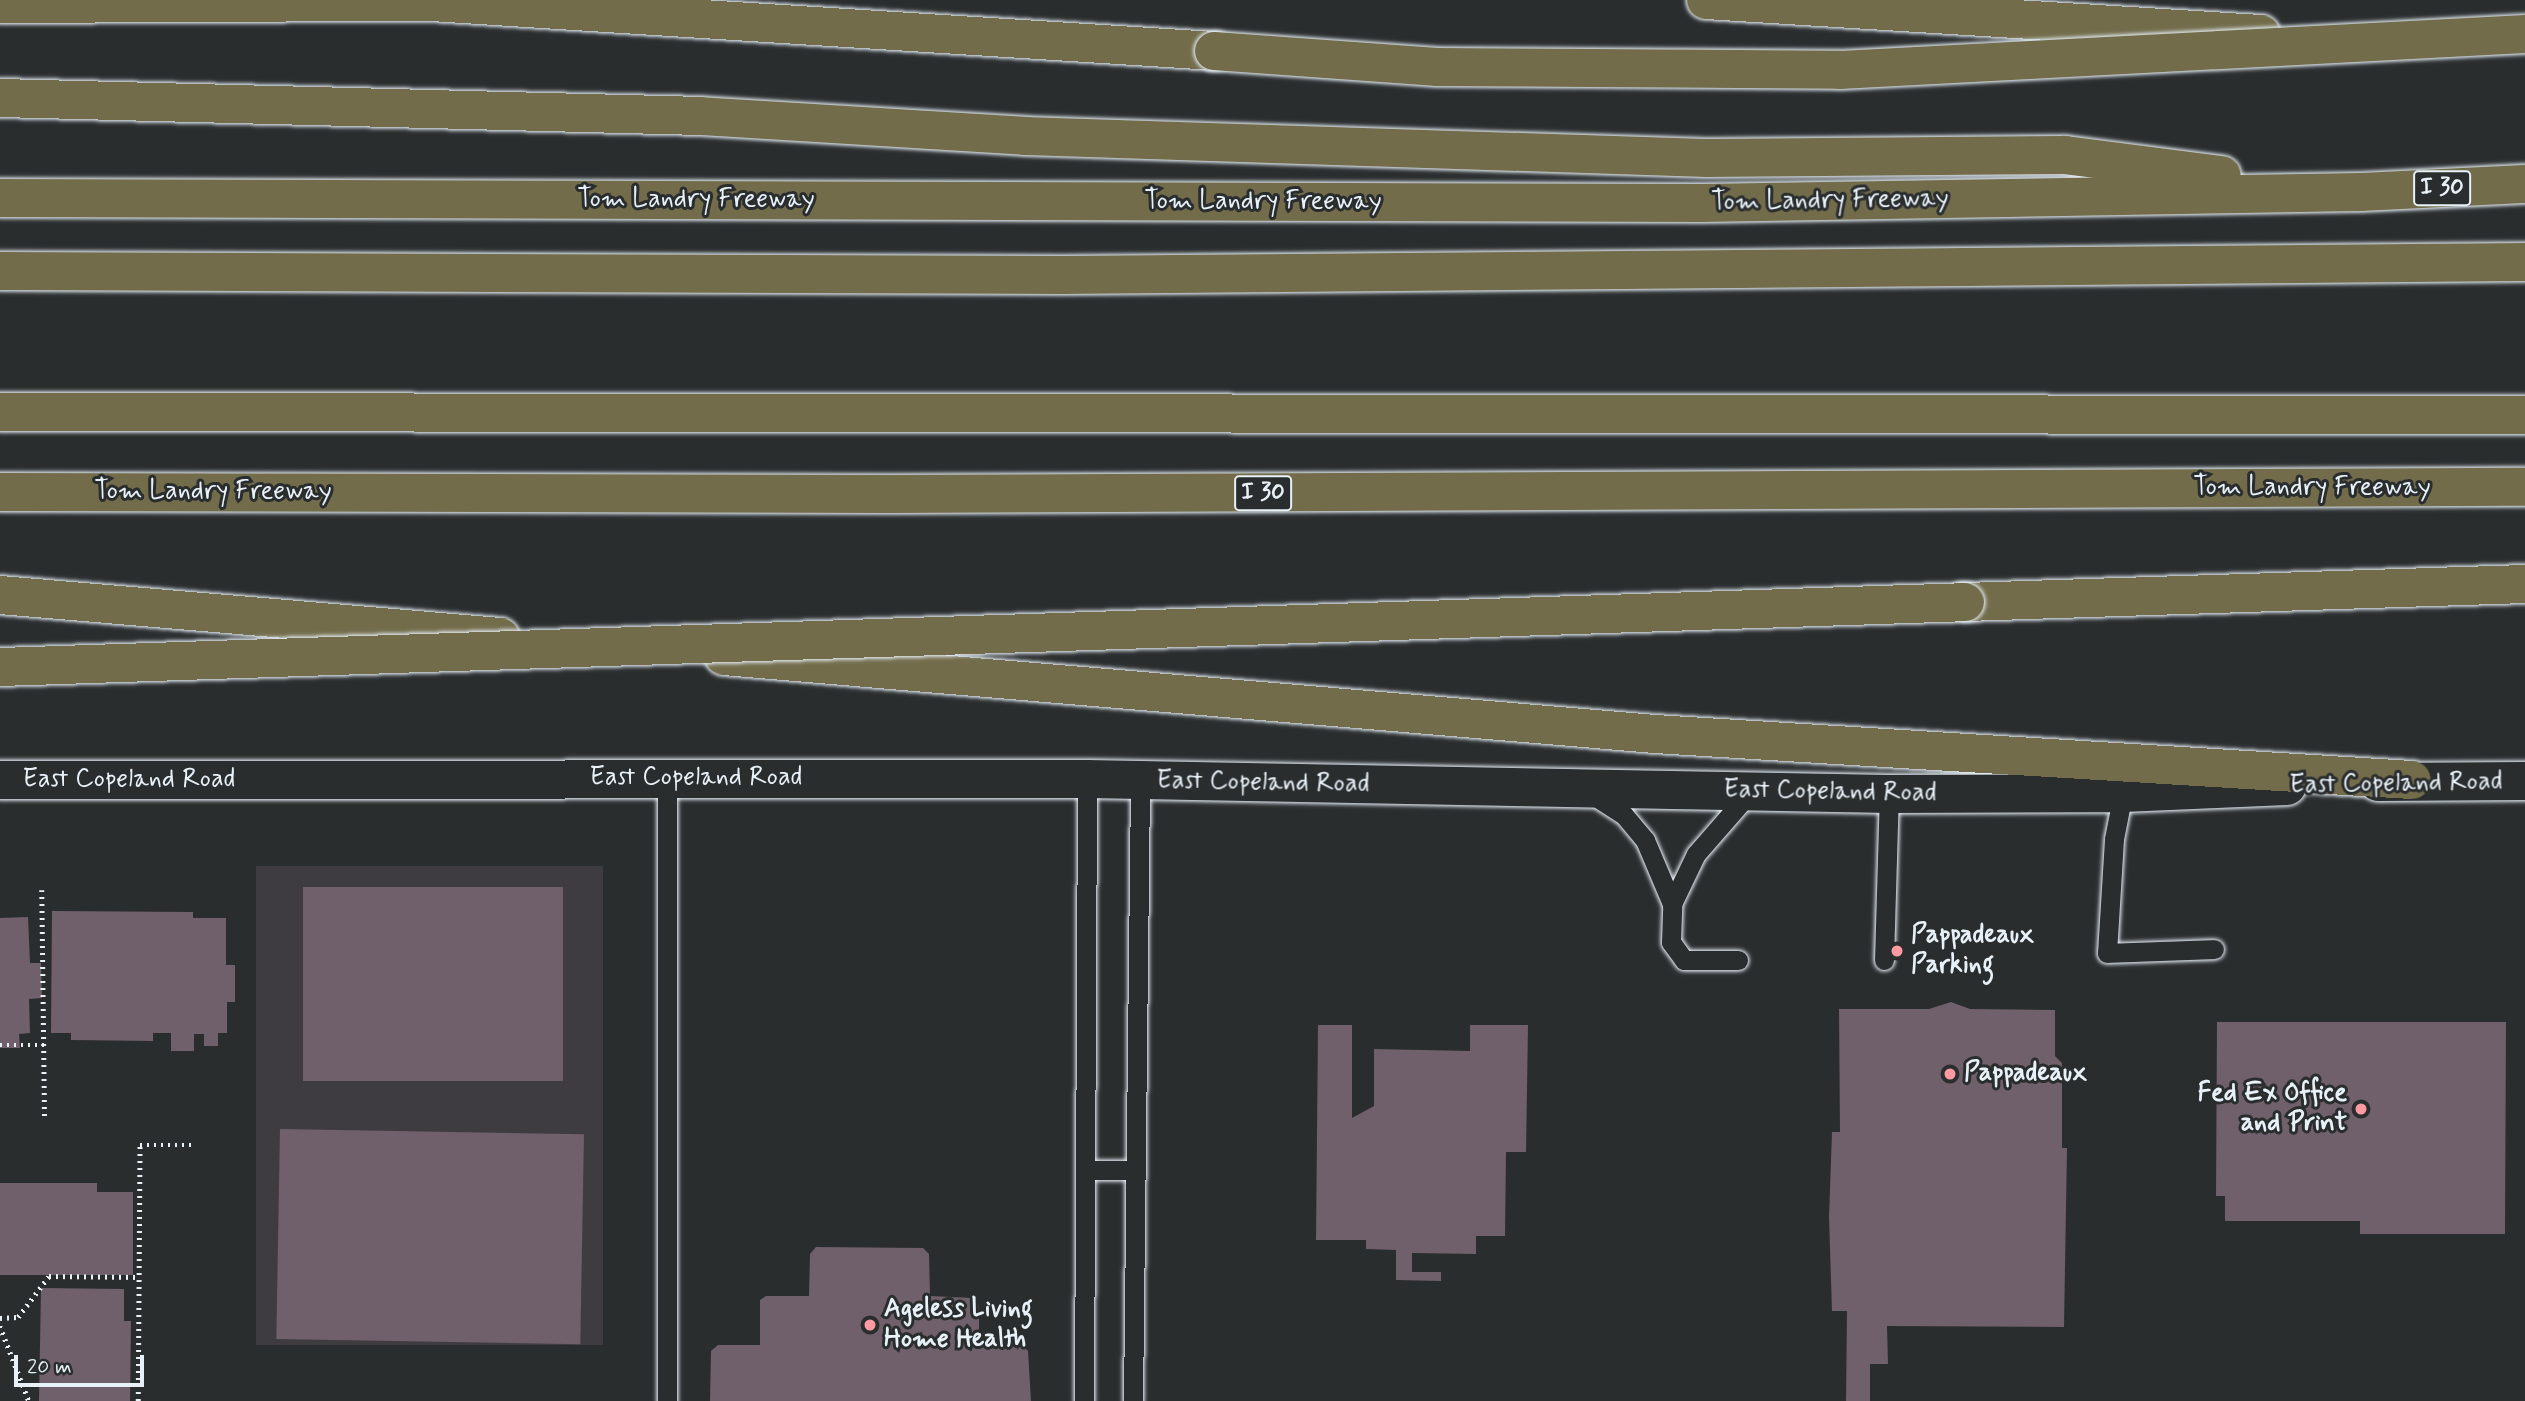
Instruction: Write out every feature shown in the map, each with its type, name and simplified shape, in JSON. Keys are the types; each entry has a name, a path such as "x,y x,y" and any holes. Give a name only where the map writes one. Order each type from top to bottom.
{"highway":[{"path":"1706,0 2525,50"},
{"path":"0,4 431,2 1437,67 1840,69 2525,34"},
{"path":"0,98 687,116 1025,136 1707,158 2065,155 2360,192"},
{"name":"Tom Landry Freeway","path":"0,198 1702,203 2360,192 2525,184"},
{"path":"0,271 1062,275 2525,262"},
{"path":"0,412 2525,415"},
{"name":"Tom Landry Freeway","path":"0,492 889,494 2525,487"},
{"path":"0,667 2525,584"},
{"path":"0,595 1641,733 2412,780"}],"main road":[{"name":"East Copeland Road","path":"0,780 1087,779 1889,794 2123,793 2412,780 2525,781"}],"lane":[{"path":"667,778 667,1401"},
{"path":"1084,1401 1087,779"},
{"path":"1133,1401 1140,780"},
{"path":"1583,788 1624,815 1646,840 1672,904 1671,942 1684,960 1738,960"},
{"path":"1672,904 1696,854 1751,791"},
{"path":"2123,793 2114,839 2107,953 2214,949"},
{"path":"1884,960 1889,794"},
{"path":"1086,1170 1135,1170"}],"path":[{"path":"42,890 45,1120"},
{"path":"0,1045 45,1045"},
{"path":"138,1401 140,1145 192,1145"},
{"path":"0,1318 18,1317 49,1276 139,1277"},
{"path":"0,1326 29,1401"}],"shaded area":[{"path":"256,866 603,866 603,1345 256,1345"}],"building":[{"path":"303,887 563,887 563,1081 303,1081"},
{"path":"52,911 193,912 193,918 226,918 226,965 235,965 235,1002 227,1002 227,1033 218,1033 218,1046 204,1046 204,1034 194,1034 194,1051 171,1051 171,1033 153,1033 153,1041 71,1040 71,1033 51,1033"},
{"path":"28,917 30,963 41,963 42,998 29,999 30,1033 19,1034 20,1048 0,1048 0,918"},
{"path":"1951,1002 1970,1009 2055,1010 2055,1056 2062,1063 2062,1148 2067,1148 2064,1327 1887,1326 1888,1364 1870,1364 1870,1401 1846,1401 1847,1311 1832,1311 1829,1217 1832,1132 1840,1132 1839,1009 1929,1009"},
{"name":"Fed Ex Office and Print","path":"2217,1022 2506,1022 2505,1234 2360,1234 2360,1221 2225,1221 2225,1196 2216,1196"},
{"path":"1318,1025 1352,1025 1352,1118 1374,1106 1374,1049 1470,1051 1470,1025 1528,1025 1526,1152 1506,1152 1505,1236 1476,1236 1476,1254 1412,1253 1412,1272 1441,1272 1441,1281 1396,1280 1396,1250 1366,1249 1366,1240 1316,1240"},
{"path":"280,1129 584,1134 580,1344 276,1339"},
{"path":"0,1183 97,1183 97,1192 133,1192 133,1275 0,1275"},
{"name":"Ageless Living Home Health","path":"816,1247 923,1248 929,1254 930,1296 973,1298 979,1305 979,1347 1023,1346 1028,1351 1031,1401 710,1401 711,1351 718,1345 760,1345 760,1300 766,1296 809,1296 810,1254"},
{"path":"41,1288 124,1289 124,1321 131,1321 130,1401 39,1401"}],"place":[{"name":"Pappadeaux Parking","path":"1897,951"},
{"name":"Pappadeaux","path":"1950,1074"},
{"name":"Fed Ex Office and Print","path":"2361,1109"},
{"name":"Ageless Living Home Health","path":"870,1325"}]}
